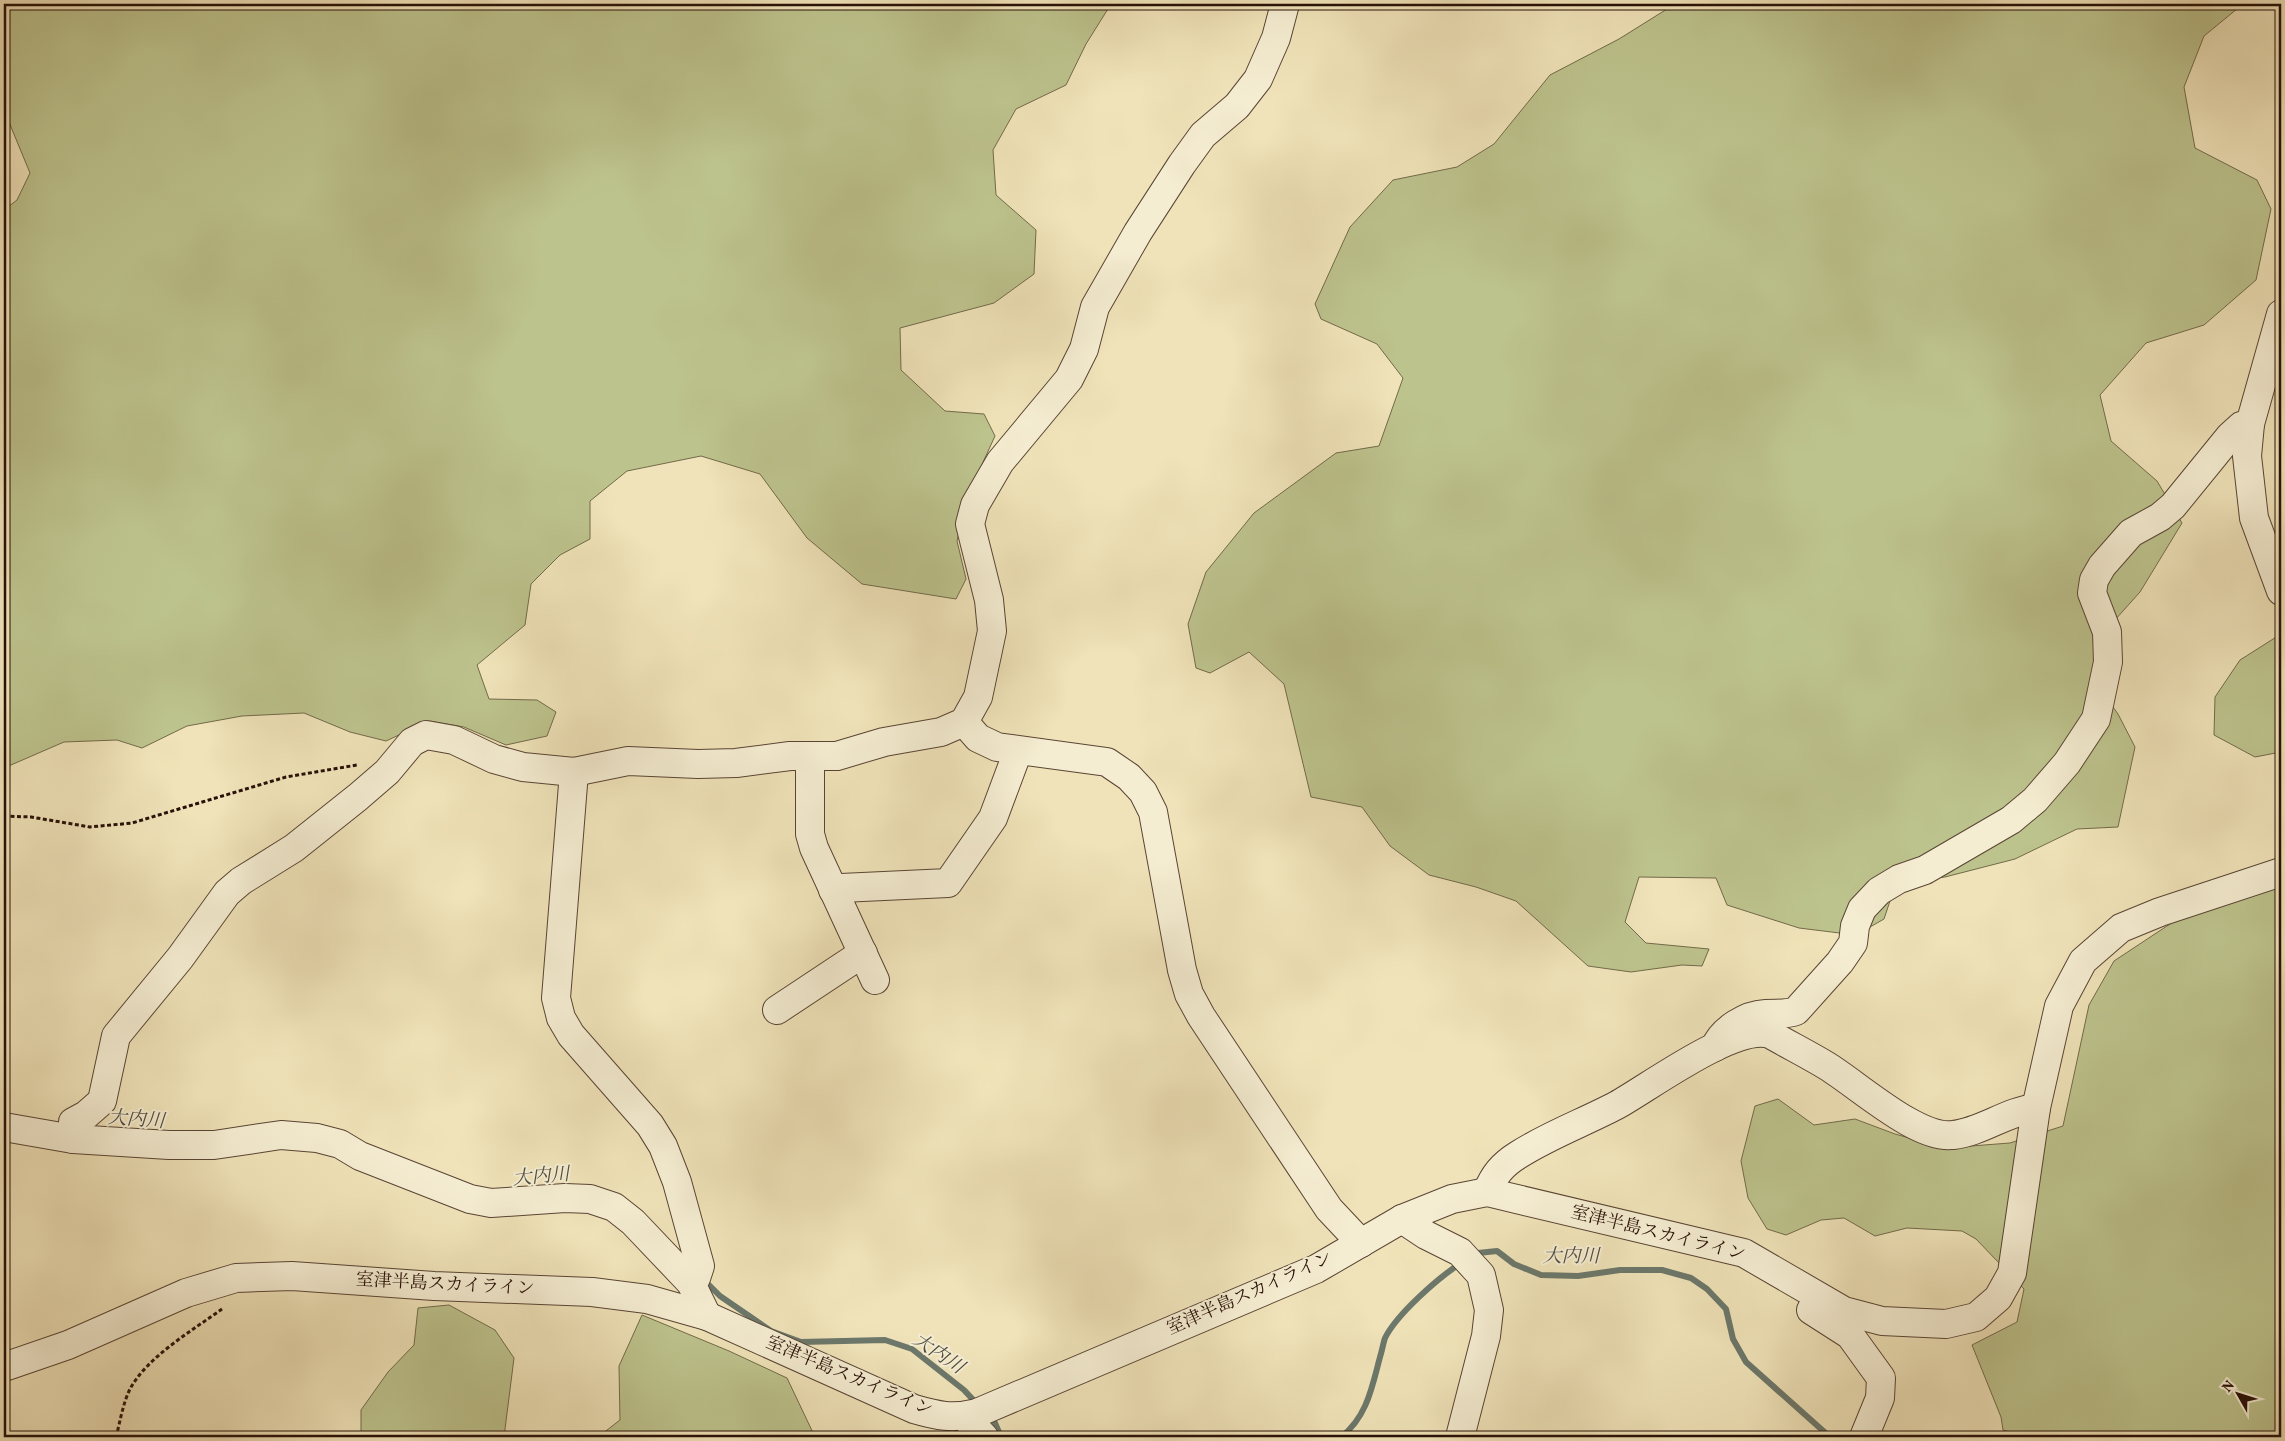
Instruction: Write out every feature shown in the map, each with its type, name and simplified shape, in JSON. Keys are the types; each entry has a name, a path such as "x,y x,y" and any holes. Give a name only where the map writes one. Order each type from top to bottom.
{"street":[{"path":"73,1130 102,1101 116,1036 180,958 227,893 241,881 294,848 388,772 398,757 412,742 426,735 454,740 494,759 523,767 574,772 628,762 736,763 790,756 810,758 837,756 884,742 941,732 964,722 978,697 992,631 989,600 970,524 975,505 1000,462 1069,379 1084,349 1095,307 1138,232 1182,164 1203,135 1237,106 1258,79 1276,38 1285,4"},
{"path":"2281,314 2250,424 2247,456 2254,518 2281,591"},
{"path":"1715,1047 1726,1031 1751,1016 1766,1014 1786,1015 1796,1010 1840,962 1853,943 1855,926 1862,908 1878,891 1899,879 1925,870 2012,820 2035,800 2067,763 2096,719 2108,662 2107,632 2092,593 2094,580 2102,566 2131,533 2160,517 2173,506 2230,436 2241,426 2250,424"},
{"path":"964,722 978,738 997,747 1107,762 1129,776 1143,792 1153,812 1182,970 1200,1016 1328,1209 1361,1243"},
{"path":"833,890 841,888 948,884 993,818 1018,751"},
{"path":"810,758 810,834 833,890 875,980"},
{"path":"574,772 556,998 561,1018 571,1035 650,1125 663,1146 677,1182 696,1277 707,1316"},
{"name":"室津半島スカイライン","path":"4,1367 68,1346 186,1293 236,1278 292,1276 434,1286 592,1292 647,1299 707,1316 914,1409 946,1418 964,1416 977,1413 1316,1268 1402,1219 1452,1199 1487,1192 1744,1253 1844,1311 1882,1321 1946,1324 1976,1317 1998,1298 2012,1273 2036,1108 2059,1006 2083,961 2121,928 2160,912 2281,872"},
{"path":"777,1010 863,954"},
{"path":"1487,1192 1495,1173 1518,1155 1616,1105 1715,1047 1750,1034 1762,1032 1770,1034 1828,1067 1904,1119 1934,1135 1952,1136 1991,1125 2024,1109 2036,1108"},
{"path":"4,1110 73,1130"},
{"path":"4,1127 73,1130 169,1145 214,1145 280,1135 318,1138 340,1144 360,1156 470,1200 491,1203 565,1198 590,1199 614,1207 696,1277"},
{"path":"1402,1219 1460,1252 1481,1276 1489,1310 1486,1336 1460,1437"},
{"path":"1804,1289 1805,1306 1850,1336 1881,1378 1880,1398 1864,1437"},
{"path":"964,1416 984,1437"}],"path":[{"path":"4,816 90,827 132,823 286,777 365,763 384,755 398,757"},
{"path":"116,1437 130,1390 137,1379 156,1358 223,1308"}],"green space":[{"path":"4,4 1111,4 1086,44 1066,85 1016,109 993,150 996,195 1036,230 1034,274 994,303 900,328 901,370 945,411 984,414 995,436 968,495 957,541 966,579 956,599 862,584 807,538 760,474 701,456 627,471 590,501 590,539 560,555 531,584 525,625 477,665 489,699 537,700 556,712 547,736 506,745 464,727 429,721 386,741 350,732 304,713 242,716 187,726 142,748 117,740 64,742 4,768 4,210 17,200 30,173 4,110"},
{"path":"1675,4 2243,4 2204,36 2184,87 2195,148 2257,180 2271,209 2256,280 2204,325 2146,343 2100,395 2111,441 2157,481 2182,523 2140,592 2097,640 2092,678 2118,714 2135,747 2118,827 2077,829 2015,859 1945,877 1909,881 1890,901 1884,919 1856,935 1799,928 1727,905 1716,878 1639,877 1625,922 1646,943 1709,949 1702,966 1682,965 1631,972 1588,966 1516,901 1476,887 1429,875 1390,846 1362,807 1311,797 1284,684 1249,652 1210,673 1196,668 1188,624 1206,572 1254,513 1336,453 1379,446 1403,378 1377,344 1321,319 1315,304 1350,227 1393,180 1457,167 1494,144 1550,75 1619,39"},
{"path":"2281,634 2281,752 2255,757 2214,735 2215,697 2240,660"},
{"path":"2281,884 2281,1437 2026,1437 2003,1430 2001,1417 1972,1345 2017,1322 2024,1289 1976,1239 1962,1231 1907,1228 1875,1236 1844,1218 1821,1220 1786,1235 1767,1229 1748,1198 1741,1161 1755,1106 1778,1099 1814,1125 1855,1119 1895,1134 1945,1148 2010,1143 2063,1126 2089,1005 2114,961 2173,922"},
{"path":"449,1305 495,1330 514,1358 504,1437 361,1437 361,1410 388,1372 414,1345 418,1308"},
{"path":"642,1315 729,1351 787,1378 815,1437 598,1437 620,1420 619,1366"}],"waterway":[{"name":"大内川","path":"1474,1255 1497,1251 1514,1264 1541,1275 1578,1276 1620,1270 1662,1270 1691,1278 1707,1289 1726,1309 1733,1339 1746,1362 1830,1437"},
{"name":"大内川","path":"1341,1437 1350,1429 1363,1411 1371,1390 1385,1338 1391,1329 1419,1297 1461,1263"},
{"name":"大内川","path":"702,1278 720,1296 771,1331 801,1342 885,1340 912,1349 964,1390 979,1406"},
{"name":"大内川","path":"988,1415 995,1423 1001,1437"},
{"name":"大内川","path":"1277,1437 1292,1437"}]}
